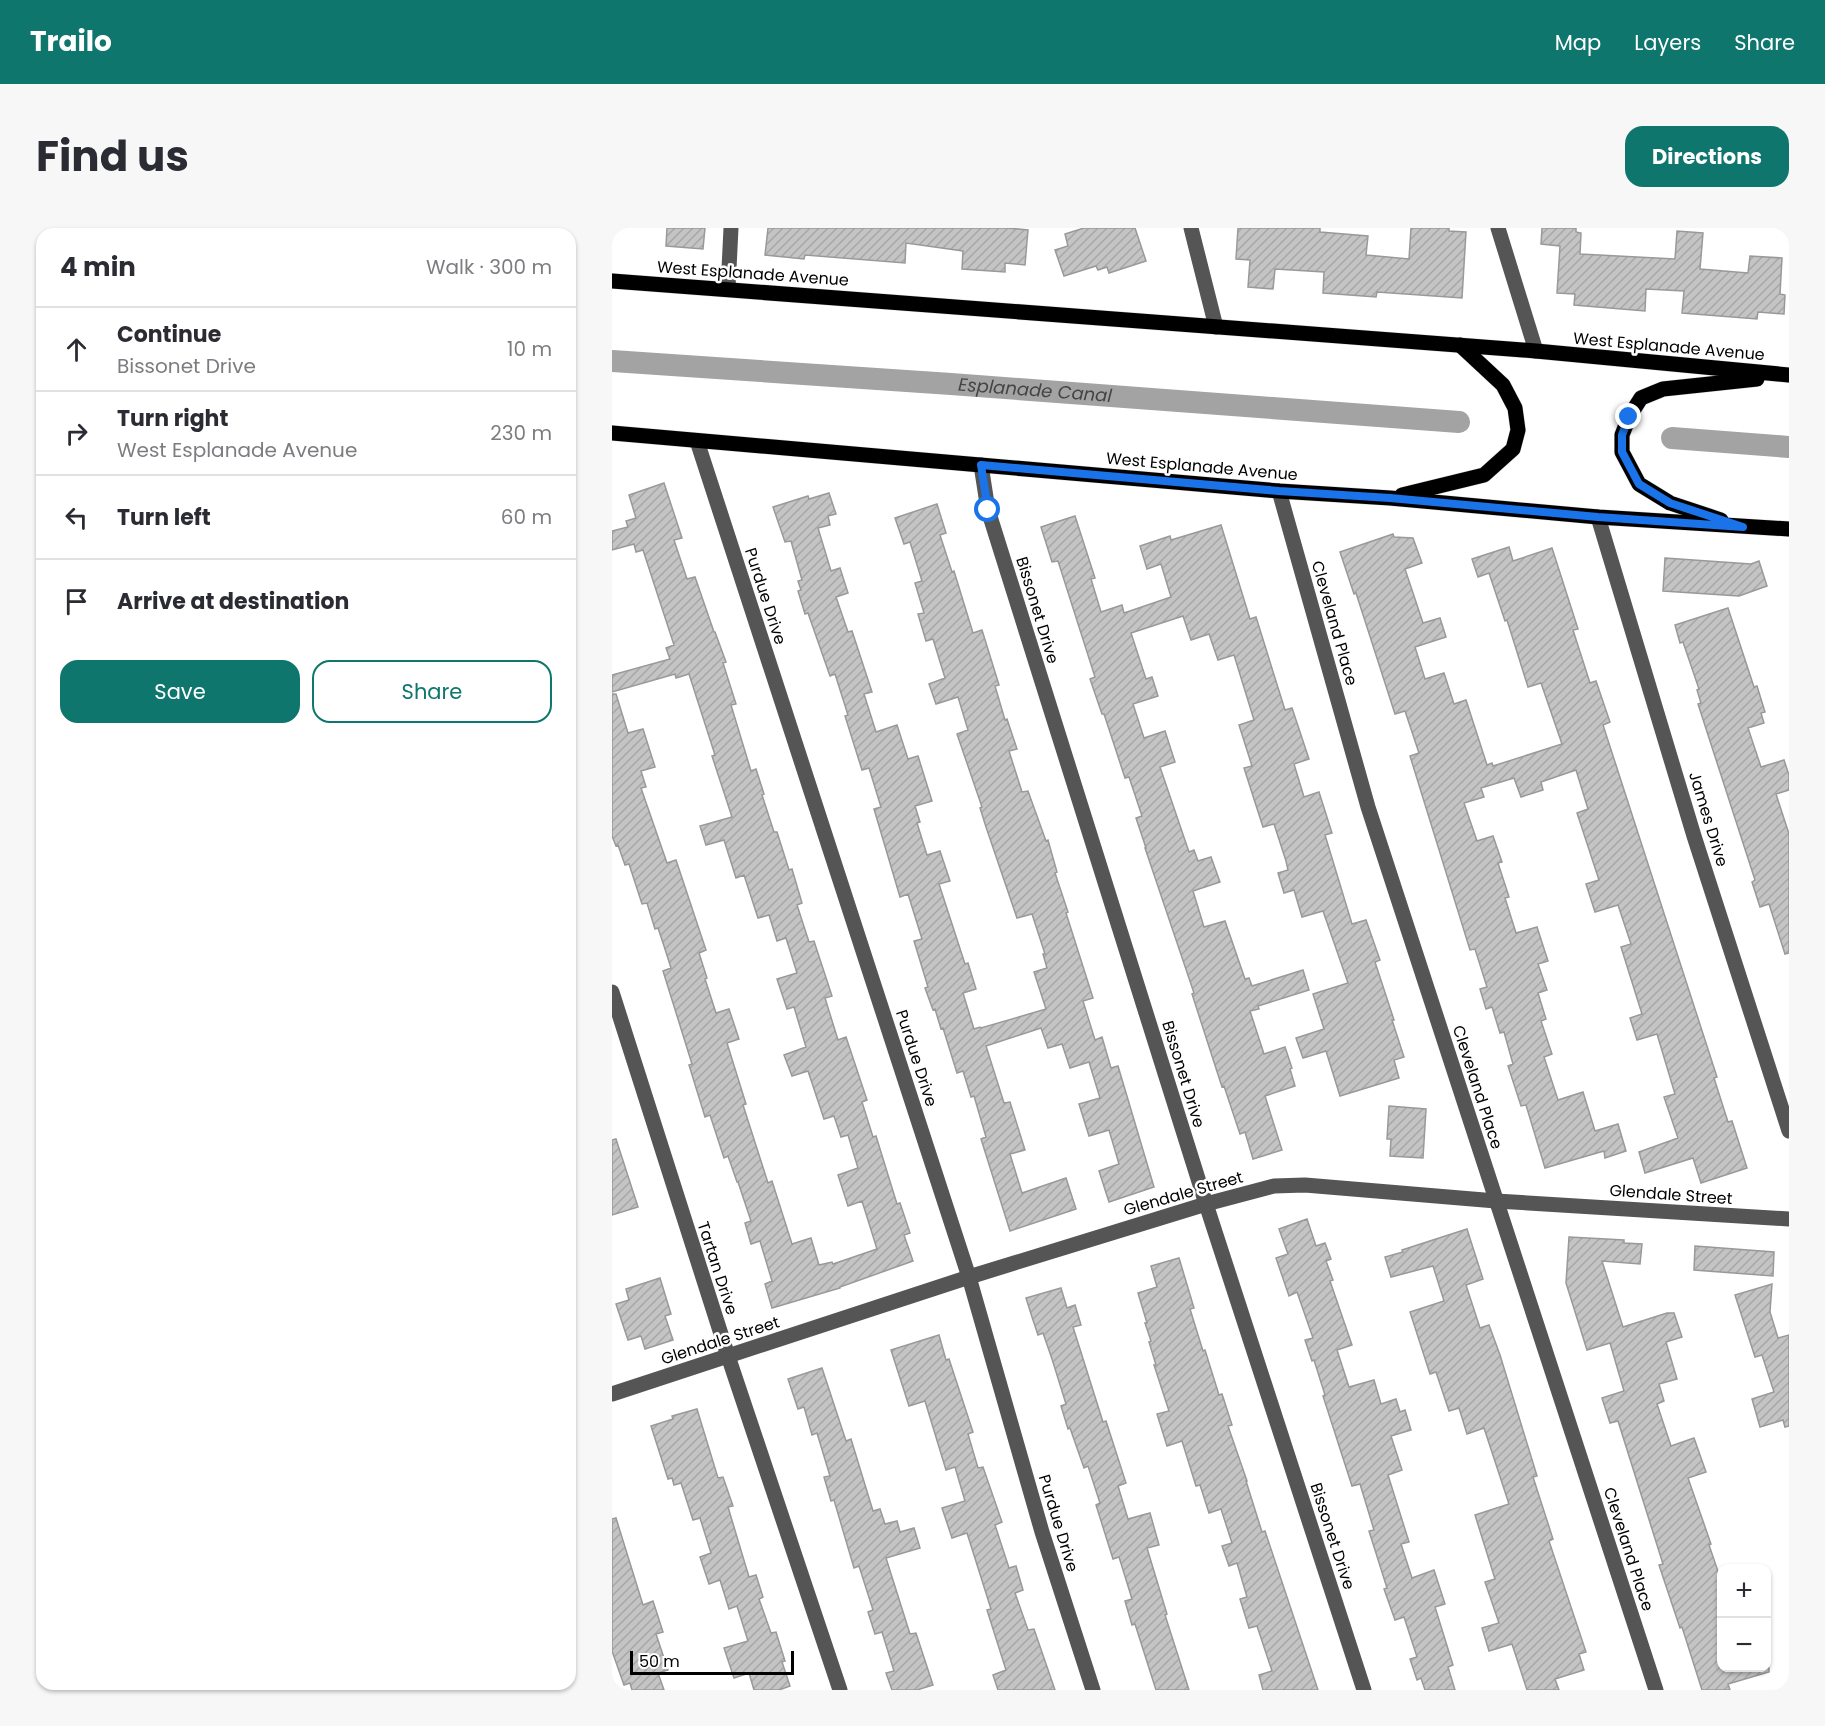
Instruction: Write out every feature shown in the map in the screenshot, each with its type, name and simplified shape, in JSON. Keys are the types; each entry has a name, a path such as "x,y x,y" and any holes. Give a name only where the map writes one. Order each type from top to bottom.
{"main road":[{"name":"West Esplanade Avenue","path":"612,281 1536,351 1788,375"},
{"path":"1390,498 1484,475 1513,449 1518,430 1515,408 1503,385 1460,345"},
{"path":"1743,527 1670,503 1639,484 1622,452 1622,435 1629,417 1641,398 1663,389 1788,375"},
{"name":"West Esplanade Avenue","path":"612,433 1279,491 1789,530"}],"street":[{"path":"728,289 731,228"},
{"path":"1191,228 1216,327"},
{"path":"1498,228 1536,351"},
{"name":"Purdue Drive","path":"697,441 969,1277 1042,1532 1093,1690"},
{"name":"Bissonet Drive","path":"981,465 988,510 1206,1204 1364,1690"},
{"name":"Cleveland Place","path":"1279,491 1368,807 1656,1690"},
{"name":"James Drive","path":"1598,517 1695,836 1789,1131"},
{"name":"Tartan Drive","path":"612,992 728,1356 840,1690"},
{"name":"Glendale Street","path":"612,1394 969,1277 1206,1204 1274,1186 1305,1185 1496,1201 1789,1219"}],"building":[{"path":"667,228 705,228 703,249 666,246"},
{"path":"768,228 1007,228 1028,230 1025,265 1005,263 1005,272 962,269 963,251 906,243 905,263 805,255 804,259 765,255"},
{"path":"1084,228 1135,228 1146,261 1109,273 1107,267 1098,270 1096,266 1064,276 1055,250 1068,246 1065,234"},
{"path":"1238,228 1320,228 1320,232 1368,236 1366,255 1409,259 1411,228 1449,228 1449,231 1466,232 1462,298 1377,292 1376,297 1323,293 1324,272 1275,269 1273,289 1248,287 1250,260 1236,259"},
{"path":"1542,228 1576,228 1576,232 1581,233 1580,254 1675,259 1677,231 1703,233 1700,269 1748,273 1750,256 1782,258 1780,294 1785,295 1784,314 1758,312 1757,319 1682,313 1684,291 1646,289 1645,311 1574,305 1575,294 1557,293 1560,246 1541,244"},
{"path":"664,483 682,538 674,540 687,579 695,577 726,662 723,663 736,704 731,705 751,771 756,769 774,832 777,832 789,870 792,869 802,903 797,905 809,942 814,941 832,996 825,998 838,1040 846,1037 867,1100 862,1102 873,1137 876,1136 897,1204 900,1203 910,1233 904,1235 913,1261 840,1288 772,1308 765,1284 772,1281 760,1241 751,1244 745,1223 751,1221 738,1182 728,1156 724,1158 710,1115 705,1117 689,1065 692,1064 663,971 671,968 658,928 655,929 647,903 642,904 629,864 625,865 612,836 612,694 616,694 628,733 643,729 655,767 641,771 646,787 641,788 667,863 676,860 706,950 699,953 716,1013 729,1009 739,1039 727,1043 746,1104 743,1105 768,1183 772,1181 792,1244 811,1238 819,1265 832,1262 833,1264 877,1249 862,1201 848,1206 838,1175 858,1168 848,1135 841,1137 834,1116 824,1119 808,1071 792,1076 784,1055 806,1047 794,1007 787,1009 777,979 797,973 786,938 777,941 769,915 758,918 744,875 736,878 724,840 706,845 700,826 732,817 689,674 676,678 675,674 612,692 612,675 670,659 666,648 674,645 643,550 636,552 634,544 612,550 612,531 628,527 626,521 636,518 629,495"},
{"path":"829,493 836,514 828,516 830,525 818,528 831,571 840,568 848,593 836,597 848,632 852,631 872,692 864,694 876,732 897,725 908,759 918,756 932,801 915,806 920,822 917,823 927,855 940,851 950,881 939,884 965,964 968,963 976,989 963,993 974,1029 1046,1009 1034,972 1047,968 1043,954 1045,954 1032,914 1017,918 986,827 980,808 982,807 957,734 968,730 958,697 936,704 929,684 945,678 933,639 926,641 918,614 924,613 915,583 922,581 910,542 904,544 895,518 937,504 946,533 940,535 952,572 954,571 973,633 982,630 999,685 995,686 1017,749 1009,751 1022,792 1028,791 1046,841 1048,840 1057,872 1055,873 1068,912 1066,913 1093,998 1083,1001 1095,1040 1102,1037 1111,1068 1118,1066 1154,1187 1109,1202 1099,1171 1119,1164 1109,1130 1089,1136 1079,1104 1100,1098 1089,1062 1070,1068 1062,1044 1048,1048 1041,1028 986,1046 1004,1103 1010,1102 1025,1150 1010,1154 1022,1193 1066,1178 1076,1209 1010,1231 981,1139 986,1137 974,1096 971,1097 963,1071 957,1073 943,1028 941,1029 925,988 928,987 914,941 922,939 908,894 900,897 874,809 881,807 869,768 862,770 835,674 830,676 808,613 805,614 798,591 801,590 798,581 802,580 791,541 785,542 773,507 808,496 809,499"},
{"path":"1075,516 1095,578 1091,579 1101,612 1122,605 1124,613 1171,597 1161,564 1147,569 1140,546 1170,536 1171,540 1221,525 1250,619 1256,617 1285,710 1292,708 1309,759 1294,764 1304,797 1319,792 1332,833 1325,835 1352,924 1366,920 1380,960 1375,962 1404,1057 1394,1060 1399,1078 1340,1096 1326,1051 1303,1058 1296,1038 1324,1029 1313,994 1348,983 1323,911 1302,917 1294,890 1284,893 1278,873 1288,870 1286,861 1274,824 1263,827 1244,768 1252,766 1239,725 1254,720 1234,655 1218,660 1209,634 1191,640 1183,616 1131,633 1146,679 1152,677 1158,696 1133,704 1144,738 1165,731 1175,762 1160,767 1189,852 1194,850 1198,861 1211,857 1220,882 1193,891 1204,927 1225,921 1245,979 1249,978 1252,986 1303,970 1309,990 1258,1006 1259,1009 1250,1011 1264,1054 1285,1047 1295,1086 1265,1096 1282,1150 1253,1159 1245,1132 1240,1134 1224,1086 1222,1087 1192,994 1194,993 1136,818 1142,816 1129,777 1125,778 1090,679 1095,677 1058,561 1052,562 1041,527"},
{"path":"1393,534 1394,537 1413,538 1422,563 1405,569 1423,623 1440,618 1446,637 1415,647 1425,679 1444,673 1454,704 1466,700 1487,765 1492,763 1493,766 1562,744 1541,683 1528,687 1507,620 1505,621 1489,573 1478,577 1472,559 1509,547 1513,561 1552,548 1578,629 1573,630 1590,683 1596,681 1610,722 1603,725 1717,1077 1714,1078 1728,1122 1732,1121 1747,1168 1701,1183 1693,1158 1645,1173 1639,1152 1678,1138 1664,1097 1675,1094 1657,1034 1637,1040 1630,1018 1642,1014 1621,947 1631,944 1618,905 1595,912 1586,884 1599,880 1577,813 1588,809 1576,770 1541,782 1543,790 1521,797 1514,778 1481,788 1484,797 1464,803 1477,841 1493,836 1502,862 1498,863 1509,897 1505,898 1516,933 1537,927 1548,961 1538,964 1547,990 1538,993 1546,1019 1541,1021 1552,1054 1544,1057 1558,1100 1583,1092 1595,1131 1618,1124 1626,1151 1605,1158 1604,1151 1545,1168 1526,1105 1521,1106 1508,1066 1513,1064 1504,1032 1500,1033 1492,1007 1486,1009 1480,989 1487,987 1475,949 1470,950 1410,756 1419,753 1405,711 1395,714 1356,593 1354,594 1340,552"},
{"path":"1665,558 1751,564 1759,561 1767,586 1739,596 1663,591"},
{"path":"1728,608 1754,687 1757,686 1765,712 1761,713 1764,723 1748,728 1761,767 1784,760 1789,775 1789,790 1776,794 1789,834 1789,953 1785,954 1769,904 1760,907 1752,882 1755,880 1698,704 1701,703 1697,690 1699,689 1675,625"},
{"path":"1389,1106 1426,1109 1423,1158 1390,1156 1391,1139 1387,1139"},
{"path":"616,1139 638,1207 612,1215 612,1140"},
{"path":"1307,1219 1316,1246 1325,1243 1331,1259 1326,1261 1333,1280 1330,1281 1352,1345 1337,1350 1349,1387 1374,1380 1381,1404 1396,1399 1400,1412 1405,1410 1411,1430 1391,1436 1402,1470 1388,1475 1409,1542 1401,1544 1412,1578 1434,1570 1445,1604 1435,1607 1453,1665 1448,1667 1455,1690 1425,1690 1421,1678 1417,1680 1410,1659 1417,1657 1404,1617 1395,1620 1384,1589 1387,1588 1369,1531 1374,1530 1360,1484 1352,1486 1314,1360 1312,1361 1305,1340 1313,1338 1297,1292 1289,1296 1276,1258 1288,1254 1279,1229"},
{"path":"1467,1229 1483,1279 1466,1285 1480,1328 1489,1325 1500,1355 1537,1476 1533,1477 1553,1539 1549,1541 1586,1652 1579,1654 1584,1670 1555,1679 1559,1690 1527,1690 1512,1644 1489,1651 1482,1628 1499,1623 1485,1582 1495,1579 1475,1515 1509,1504 1484,1428 1467,1434 1459,1408 1449,1411 1436,1372 1430,1374 1410,1312 1444,1301 1433,1266 1391,1277 1385,1257"},
{"path":"1569,1237 1624,1240 1624,1243 1642,1244 1640,1264 1602,1261 1623,1327 1667,1313 1674,1313 1682,1337 1666,1342 1677,1379 1659,1384 1664,1401 1657,1404 1671,1446 1694,1438 1706,1472 1688,1478 1717,1568 1717,1672 1769,1672 1728,1684 1730,1690 1702,1690 1659,1565 1663,1564 1618,1421 1610,1423 1602,1398 1624,1391 1610,1343 1587,1350 1566,1283"},
{"path":"1695,1246 1774,1252 1773,1276 1694,1270"},
{"path":"1179,1258 1194,1308 1190,1309 1203,1351 1205,1350 1219,1395 1222,1394 1232,1425 1228,1426 1262,1532 1265,1531 1318,1690 1263,1690 1259,1675 1272,1671 1257,1626 1249,1628 1240,1599 1247,1597 1237,1563 1229,1566 1222,1546 1232,1543 1221,1509 1209,1513 1200,1485 1196,1486 1182,1441 1167,1446 1157,1414 1169,1411 1154,1365 1156,1365 1149,1342 1151,1341 1145,1323 1147,1323 1138,1293 1157,1287 1151,1266"},
{"path":"660,1278 671,1314 665,1316 673,1340 645,1349 641,1336 628,1340 616,1304 629,1300 626,1289"},
{"path":"1772,1284 1770,1312 1778,1338 1789,1335 1789,1426 1785,1427 1783,1420 1760,1427 1752,1399 1774,1392 1762,1355 1755,1357 1735,1295"},
{"path":"1061,1288 1067,1308 1075,1305 1081,1325 1073,1327 1103,1422 1106,1421 1126,1483 1118,1486 1128,1519 1150,1513 1159,1545 1147,1548 1189,1690 1156,1690 1135,1624 1132,1625 1125,1601 1132,1599 1119,1557 1113,1559 1096,1505 1100,1503 1088,1466 1084,1468 1070,1428 1068,1429 1061,1406 1066,1404 1052,1359 1043,1333 1038,1335 1032,1317 1026,1298"},
{"path":"939,1335 973,1432 968,1434 978,1468 983,1467 1002,1522 995,1525 1009,1568 1016,1566 1023,1590 1015,1593 1028,1630 1034,1629 1055,1690 998,1690 993,1675 1006,1670 987,1610 991,1609 967,1533 952,1538 942,1508 965,1501 955,1467 946,1470 925,1401 909,1406 891,1350"},
{"path":"822,1368 846,1441 851,1439 873,1511 880,1509 885,1524 897,1521 900,1532 914,1528 920,1548 886,1558 910,1634 916,1633 933,1685 917,1690 892,1690 886,1673 894,1671 882,1632 875,1634 868,1612 873,1610 859,1566 854,1568 834,1500 831,1501 824,1477 830,1476 817,1433 812,1435 804,1407 798,1409 788,1379"},
{"path":"697,1409 718,1478 723,1477 733,1506 728,1507 749,1577 756,1575 763,1597 759,1599 771,1633 776,1632 785,1661 782,1662 790,1686 779,1690 754,1690 749,1673 734,1678 724,1648 748,1641 737,1606 729,1609 720,1580 709,1584 700,1557 711,1553 700,1518 693,1520 681,1483 674,1485 672,1478 668,1479 651,1426 673,1419 672,1416"},
{"path":"616,1518 643,1605 653,1601 663,1632 656,1634 668,1670 658,1673 664,1690 632,1690 630,1683 624,1685 612,1651 612,1519"}],"waterway":[{"name":"Esplanade Canal","path":"612,361 1459,422"},
{"name":"Esplanade Canal","path":"1672,438 1789,447"}],"route":[{"path":"988,510 981,465 1743,527 1670,503 1639,484 1622,452 1622,435 1629,417"}]}
